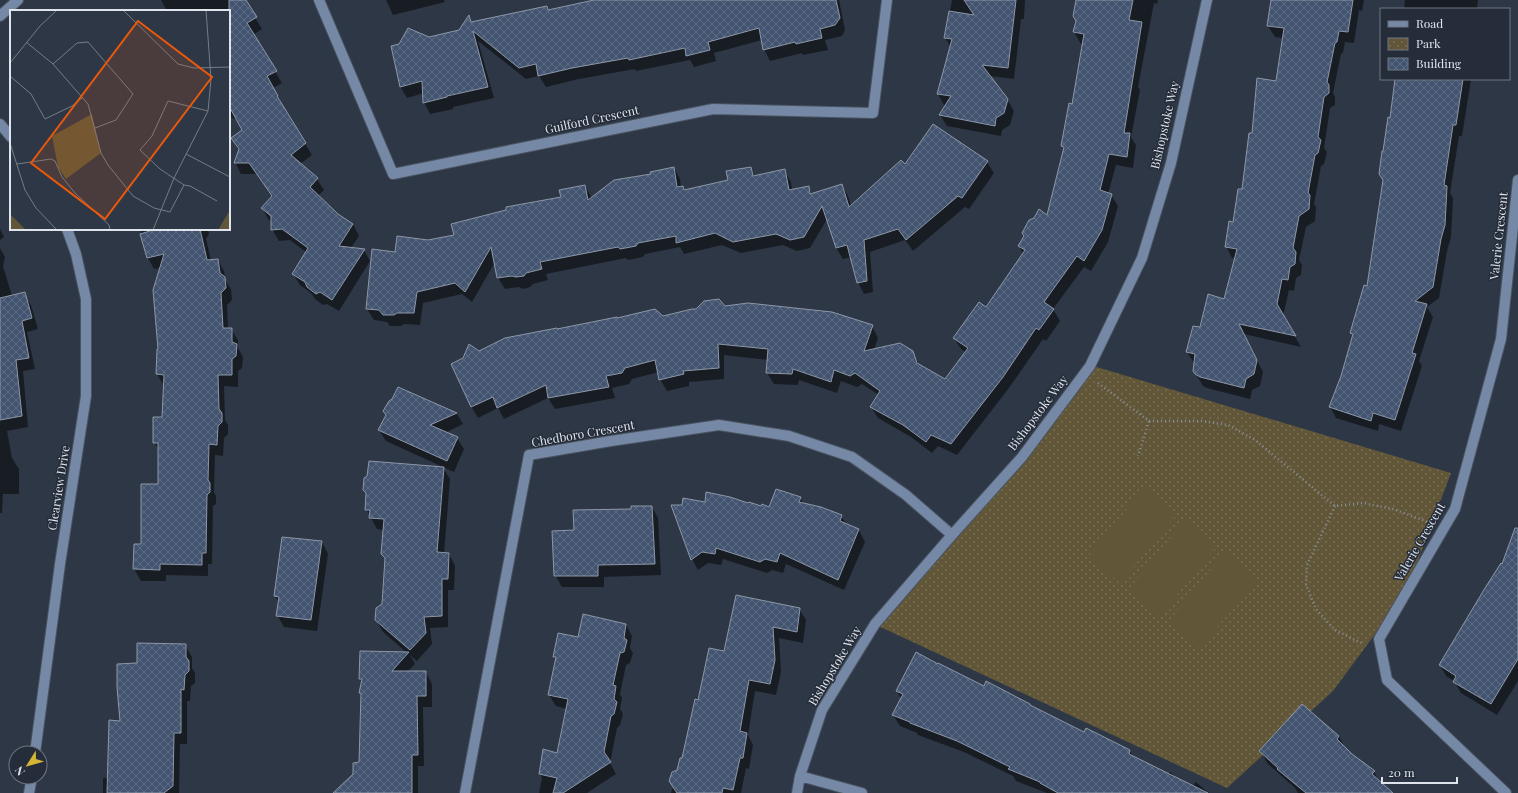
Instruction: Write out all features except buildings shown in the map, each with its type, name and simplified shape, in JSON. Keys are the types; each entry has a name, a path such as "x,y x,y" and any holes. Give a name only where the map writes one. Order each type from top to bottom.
{"street":[{"path":"0,16 18,0"},
{"name":"Guilford Crescent","path":"320,0 393,174 714,109 873,113 887,0"},
{"name":"Bishopstoke Way","path":"797,793 800,776 822,710 875,624 1022,457 1090,366 1142,258 1171,163 1207,0"},
{"path":"0,124 10,136"},
{"name":"Valerie Crescent","path":"1506,793 1387,680 1379,639 1455,509 1501,339 1518,180"},
{"name":"Clearview Drive","path":"36,745 60,564 86,396 86,299 76,254 67,230"},
{"name":"Chedboro Crescent","path":"465,793 528,455 611,440 719,425 789,436 852,457 906,495 952,535"},
{"path":"800,776 862,793"}],"path":[{"path":"1084,374 1149,421 1202,421 1228,425 1255,440 1335,506 1364,503 1393,509 1444,528"},
{"path":"1138,456 1149,421"},
{"path":"1335,506 1307,565 1306,585 1316,609 1335,630 1382,655"}],"green space":[{"path":"1090,365 1451,473 1406,592 1333,691 1227,788 874,624 1022,458"},
{"path":"1145,487 1177,514 1120,583 1088,557"},
{"path":"1185,520 1217,546 1160,616 1128,590"},
{"path":"1225,552 1257,579 1200,648 1168,622"}]}
